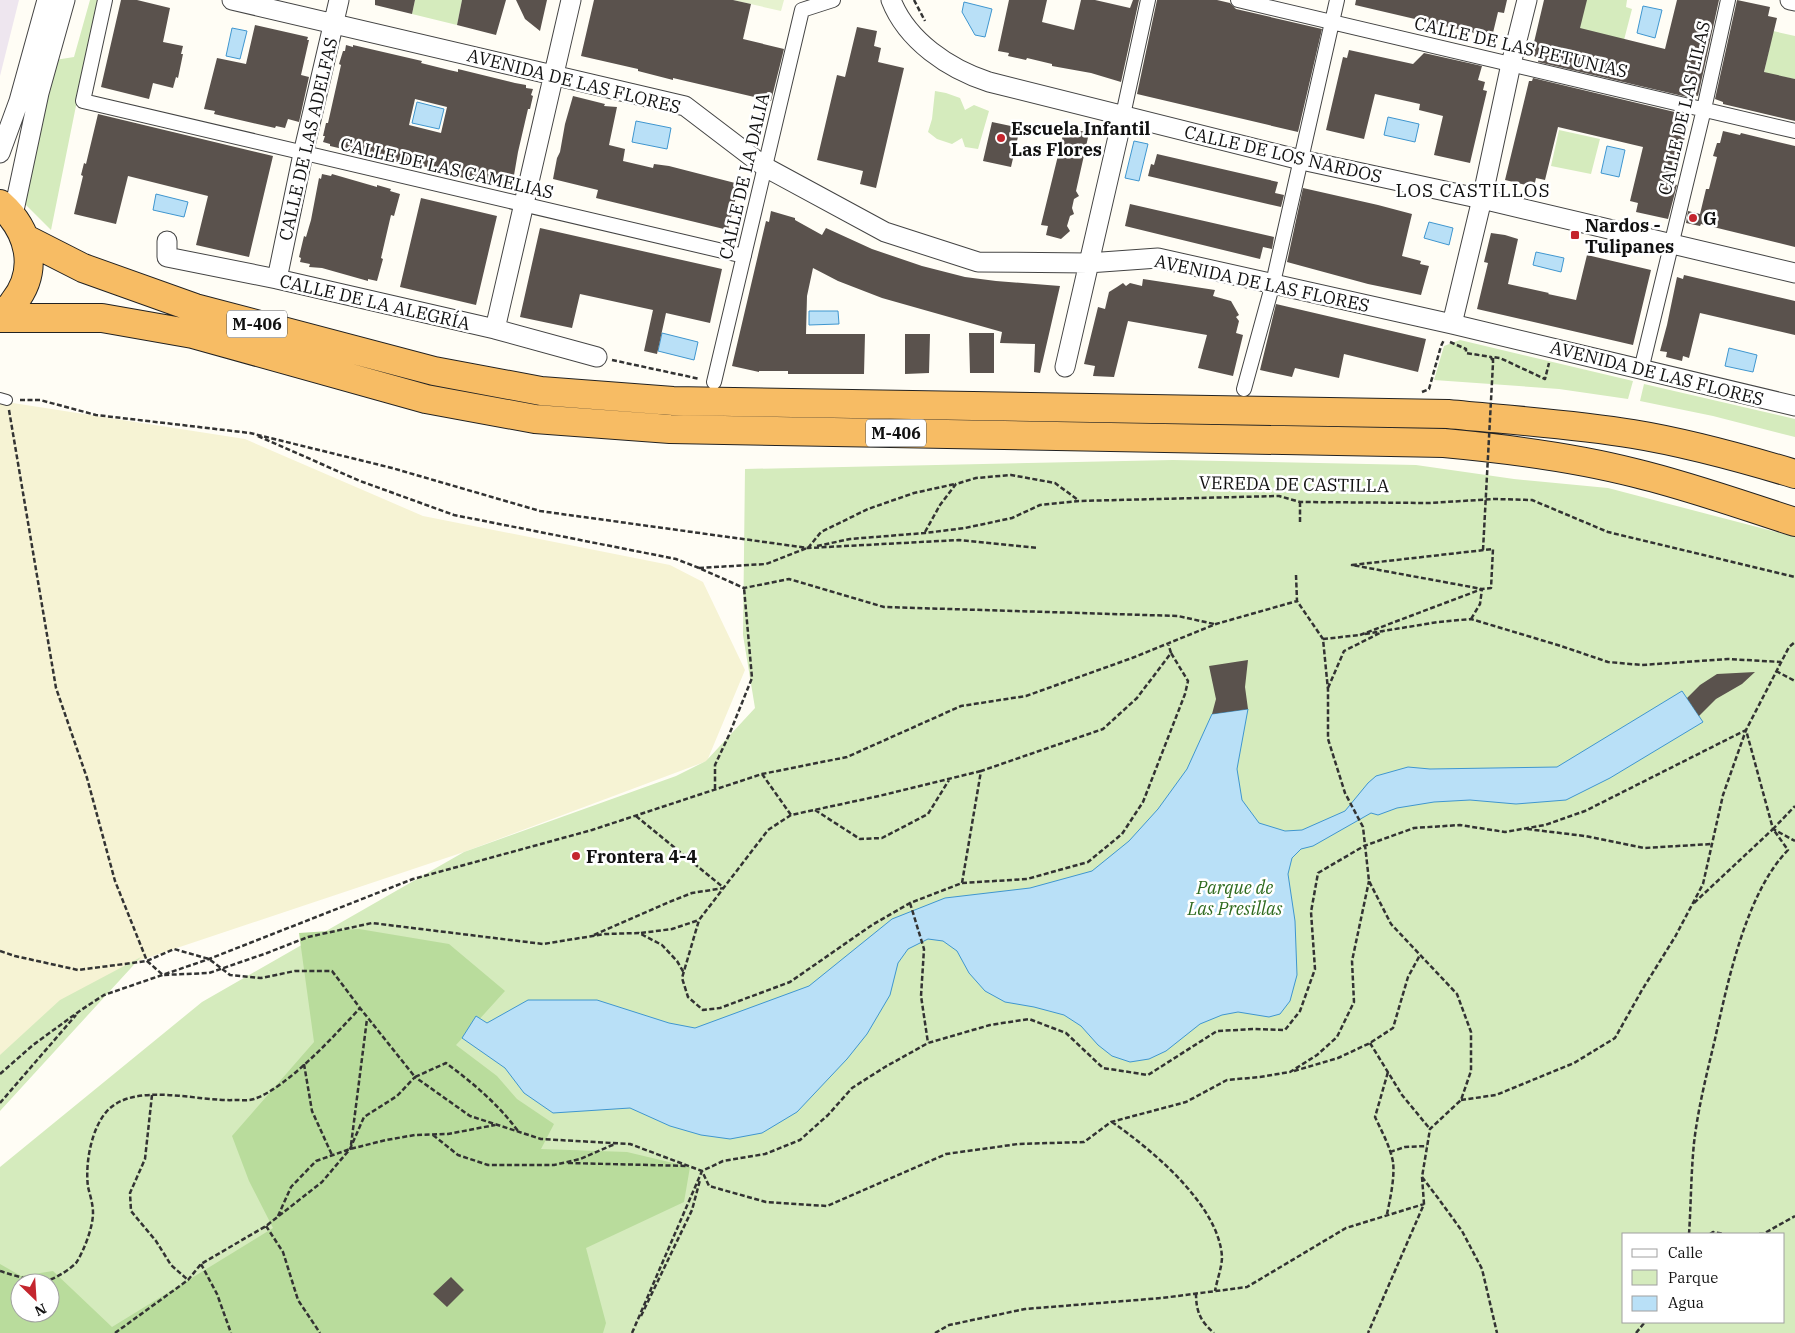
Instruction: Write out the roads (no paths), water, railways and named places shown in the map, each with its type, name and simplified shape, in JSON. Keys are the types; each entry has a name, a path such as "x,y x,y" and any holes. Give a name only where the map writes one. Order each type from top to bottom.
{"highway":[{"name":"M-406","path":"0,317 14,303 25,283 29,261 26,239 20,227 6,209"},
{"name":"M-406","path":"26,239 83,268 195,308 434,371 541,392 673,401 1448,414 1536,422 1633,434 1727,453 1795,474"},
{"name":"M-406","path":"0,317 102,318 193,334 426,399 535,419 670,429 1444,443 1502,448 1564,458 1636,473 1795,522"}],"street":[{"path":"0,153 19,102 47,0"},
{"path":"6,209 65,0"},
{"name":"CALLE DE LAS CAMELIAS","path":"104,0 83,101 744,256"},
{"name":"AVENIDA DE LAS FLORES","path":"232,0 685,106 765,167 885,232 978,262 1088,263 1158,258 1273,283 1448,332 1641,370 1795,406"},
{"name":"CALLE DE LAS ADELFAS","path":"276,279 339,0"},
{"path":"494,329 571,0"},
{"name":"CALLE DE LA DALIA","path":"714,382 802,10 833,0"},
{"name":"CALLE DE LOS NARDOS","path":"890,0 912,33 929,50 950,66 969,76 1300,160 1482,199 1795,273"},
{"path":"1065,366 1148,0"},
{"name":"CALLE DE LAS PETUNIAS","path":"1238,0 1795,131"},
{"path":"1244,389 1273,283 1337,0"},
{"path":"1448,332 1482,199 1527,0"},
{"name":"CALLE DE LAS LILAS","path":"1641,370 1704,110 1728,0"},
{"path":"1790,0 1795,1"},
{"name":"CALLE DE LA ALEGRÍA","path":"167,241 167,257 276,279 494,329 598,357"}],"water":[{"path":"964,2 992,9 985,37 975,35 962,12"},
{"path":"1643,6 1662,10 1655,38 1637,33"},
{"path":"232,28 247,31 240,59 226,56"},
{"path":"417,102 444,109 439,129 412,123"},
{"path":"1388,117 1419,124 1415,142 1384,135"},
{"path":"636,121 671,128 667,149 632,142"},
{"path":"1134,141 1148,144 1139,181 1125,178"},
{"path":"1607,146 1625,150 1619,177 1601,173"},
{"path":"156,194 188,202 184,217 153,210"},
{"path":"1429,222 1453,228 1449,245 1424,238"},
{"path":"1536,252 1564,258 1561,272 1533,265"},
{"path":"809,311 838,311 839,324 809,325"},
{"path":"662,333 698,342 694,360 658,351"},
{"path":"1729,348 1757,355 1753,372 1725,366"},
{"path":"1682,691 1703,722 1610,778 1566,800 1516,804 1470,800 1434,802 1397,808 1378,815 1371,813 1313,846 1301,849 1292,858 1288,874 1295,921 1297,975 1290,1001 1280,1014 1269,1017 1238,1012 1222,1015 1200,1024 1166,1051 1149,1059 1130,1062 1112,1056 1098,1045 1081,1026 1064,1015 1005,1002 985,991 969,973 957,951 943,941 928,939 908,949 898,963 890,995 867,1034 847,1059 797,1112 762,1133 730,1139 701,1135 670,1126 630,1108 553,1113 524,1093 505,1068 462,1038 476,1016 487,1023 528,1000 597,1000 669,1023 695,1028 809,986 892,919 945,898 1030,888 1092,871 1129,841 1158,809 1187,769 1212,714 1248,709 1237,769 1242,800 1259,823 1285,831 1302,830 1345,811 1376,776 1408,767 1430,769 1557,767"}],"place":[{"name":"Escuela Infantil Las Flores","path":"1001,138"},
{"name":"G","path":"1693,218"},
{"name":"Nardos - Tulipanes","path":"1575,235"},
{"name":"Frontera 4-4","path":"576,856"}],"district":[{"name":"LOS CASTILLOS","path":"1473,190"}],"park label":[{"name":"Parque de Las Presillas","path":"1235,898"}]}
